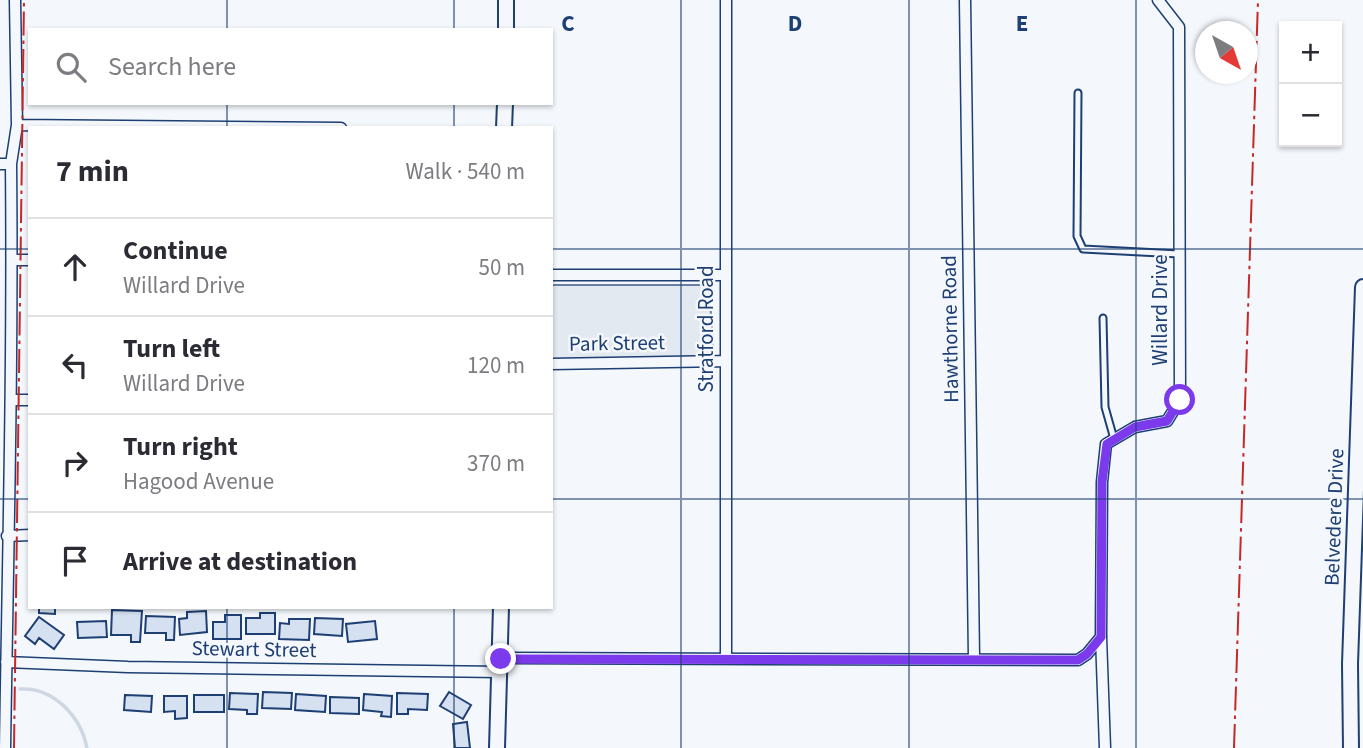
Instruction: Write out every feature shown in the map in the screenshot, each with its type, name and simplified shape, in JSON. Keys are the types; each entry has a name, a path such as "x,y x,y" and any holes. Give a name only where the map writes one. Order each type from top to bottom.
{"street":[{"path":"5,748 3,576 7,536 11,400 11,164 17,125 15,0"},
{"path":"506,0 506,28"},
{"name":"Stratford Road","path":"726,0 726,658"},
{"name":"Hawthorne Road","path":"965,0 974,658"},
{"name":"Willard Drive","path":"1114,439 1135,427 1167,421 1180,400 1179,27 1158,0"},
{"path":"505,105 505,126"},
{"path":"17,125 125,126"},
{"path":"0,164 11,164"},
{"path":"12,260 28,260"},
{"path":"553,275 724,275"},
{"name":"Belvedere Drive","path":"1351,748 1357,716 1363,287"},
{"name":"Park Street","path":"553,363 725,361"},
{"path":"11,400 28,400"},
{"path":"1105,748 1101,637 1102,482 1107,444 1114,439"},
{"path":"7,536 28,536"},
{"path":"497,748 501,609"},
{"name":"Stewart Street","path":"6,662 128,667 501,665 726,658 1078,660 1087,654 1101,637"}],"lane":[{"path":"1078,93 1077,236 1083,249 1179,254"},
{"path":"1103,318 1105,407 1114,439"}],"shaded area":[{"path":"553,285 709,285 714,358 553,359"}],"building":[{"path":"39,609 55,609 55,614 39,613"},
{"path":"112,610 142,611 140,642 131,642 131,635 111,635"},
{"path":"206,611 207,632 180,635 179,619 187,618 187,612"},
{"path":"260,613 275,613 275,634 246,634 246,618 260,618"},
{"path":"225,615 241,615 241,639 213,639 213,622 225,622"},
{"path":"146,616 175,617 174,640 166,640 166,633 145,633"},
{"path":"39,617 64,635 54,649 39,638 35,644 25,636"},
{"path":"315,618 343,619 342,636 314,634"},
{"path":"289,619 310,619 309,640 279,639 280,623 289,624"},
{"path":"106,621 107,637 78,638 77,622"},
{"path":"375,621 377,639 348,642 346,624"},
{"path":"263,692 292,693 291,709 262,708"},
{"path":"449,692 471,705 463,719 440,706"},
{"path":"230,693 258,694 257,714 247,714 247,710 229,709"},
{"path":"397,693 428,694 427,710 408,709 408,714 397,714"},
{"path":"296,694 326,696 325,712 295,710"},
{"path":"364,694 392,696 391,717 381,716 382,712 363,710"},
{"path":"125,695 152,696 151,712 124,710"},
{"path":"194,695 224,695 224,712 194,712"},
{"path":"164,696 187,696 187,718 175,719 175,711 164,712"},
{"path":"330,697 359,698 359,714 330,713"},
{"path":"467,722 470,748 455,748 453,724"}],"waterway":[{"path":"20,689 44,693 64,706 79,725 87,748"}],"power":[{"path":"14,748 24,0"},
{"path":"1234,748 1258,0"}],"route":[{"path":"501,659 1078,660 1087,654 1101,637 1102,482 1107,444 1135,427 1167,421 1180,400"}]}
